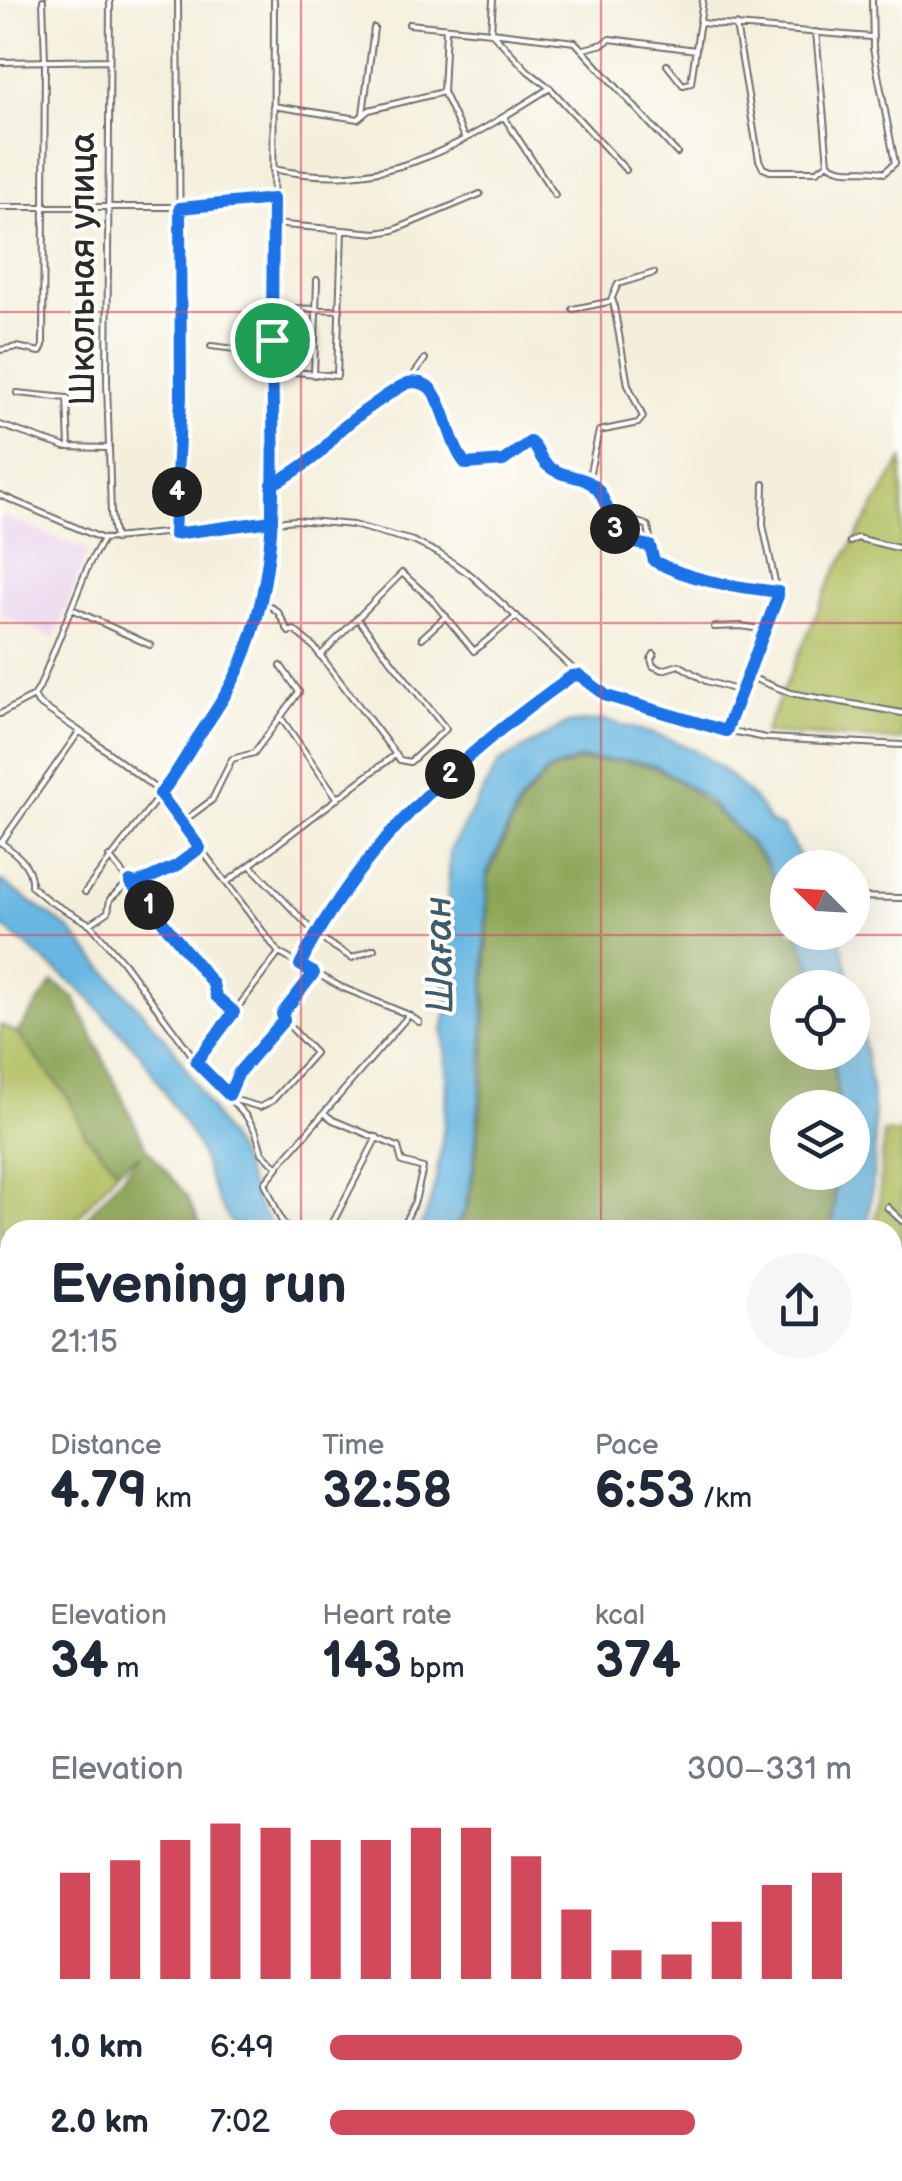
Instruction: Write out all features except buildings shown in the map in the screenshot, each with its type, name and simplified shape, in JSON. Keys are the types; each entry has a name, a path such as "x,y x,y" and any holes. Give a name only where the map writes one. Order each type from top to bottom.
{"street":[{"path":"0,350 18,347 40,352 43,346 43,0"},
{"name":"Школьная улица","path":"110,0 108,448 115,539"},
{"path":"174,534 181,398 178,0"},
{"path":"84,892 160,794 226,694 250,640 262,600 272,521 274,0"},
{"path":"494,0 491,32 528,72 550,88 626,170"},
{"path":"667,65 687,86 692,79 704,0"},
{"path":"816,32 828,163 835,168 884,173 895,163 872,37 872,0"},
{"path":"409,24 576,42 677,153"},
{"path":"700,24 872,37"},
{"path":"736,25 763,168 816,170 828,163"},
{"path":"273,106 358,120 363,114 374,28"},
{"path":"446,28 443,92 465,139"},
{"path":"584,48 610,39 696,50"},
{"path":"0,62 109,60"},
{"path":"273,170 349,176 376,174 434,156 550,88"},
{"path":"363,114 443,92"},
{"path":"504,117 556,195"},
{"path":"272,224 378,233 480,194"},
{"path":"0,207 180,208 273,199"},
{"path":"272,378 295,372 337,376 342,230"},
{"path":"611,300 618,284 654,273"},
{"path":"314,375 317,280"},
{"path":"573,309 611,300"},
{"path":"588,481 599,431 638,423 643,417 628,385 611,300"},
{"path":"272,316 292,308 340,310"},
{"path":"211,346 252,352 272,340"},
{"path":"272,484 308,462 344,427 408,383 425,358"},
{"path":"408,383 422,383 430,388 457,444 458,455 466,464 503,461 530,442 537,446 550,468 588,481 614,517 648,526 654,561 698,581 778,592"},
{"path":"17,392 67,398 69,447"},
{"path":"0,425 69,447 108,448"},
{"path":"726,731 778,592 763,524 764,484"},
{"path":"0,495 104,539 272,521 333,522 428,547 471,575 607,696 726,731 766,738 902,744"},
{"path":"614,517 620,540 650,546"},
{"path":"850,542 857,538 902,549"},
{"path":"0,714 34,696 89,564 104,539"},
{"path":"320,656 402,573 446,616 474,651 518,616"},
{"path":"262,600 278,612 290,632 299,633 320,656 400,760 410,762 446,729 357,618"},
{"path":"72,608 150,646"},
{"path":"422,638 446,616"},
{"path":"714,627 766,630"},
{"path":"654,654 653,666 662,670 679,665 740,692"},
{"path":"182,822 212,800 232,759 254,753 299,692 281,666"},
{"path":"300,965 316,932 376,852 429,793 555,690 579,675"},
{"path":"747,676 784,692 902,713"},
{"path":"34,696 38,704 80,731 160,794 279,953 419,1022"},
{"path":"281,718 338,798"},
{"path":"80,731 1,842 28,867 31,886 90,924 123,962 196,1062 231,1097 256,1132 262,1153 278,1167"},
{"path":"226,883 396,754"},
{"path":"130,882 136,884 164,873 200,848"},
{"path":"110,856 213,984 216,996 234,1012"},
{"path":"250,865 316,932 352,958 374,949"},
{"path":"90,924 108,912 110,899 130,882"},
{"path":"870,897 902,898"},
{"path":"196,1062 279,953"},
{"path":"231,1097 260,1108 272,1101 315,1053 282,1014 314,973"},
{"path":"281,1220 266,1183 408,1014"},
{"path":"231,1097 239,1072 284,1020"},
{"path":"324,1113 398,1147 402,1162 422,1168 416,1201 406,1220"},
{"path":"334,1220 378,1137"},
{"path":"887,1207 901,1220"}],"shaded area":[{"path":"0,515 88,551 54,638 0,615"}],"green space":[{"path":"902,460 902,741 764,733 833,576"},
{"path":"580,761 639,763 670,776 699,797 763,860 770,871 770,950 804,950 812,970 770,970 770,1070 834,1070 837,1090 770,1090 770,1190 834,1190 833,1220 462,1220 475,1168 485,1068 488,876 521,804 548,772"},
{"path":"53,982 74,997 146,1147 186,1195 198,1220 85,1220 142,1153 118,1170 85,1134 70,1100 17,1033"},
{"path":"0,1025 17,1033 70,1100 85,1134 118,1170 76,1220 0,1220"},
{"path":"902,1129 902,1220 875,1220 884,1132 899,1134"}],"water":[{"path":"604,720 663,737 696,752 728,774 762,809 769,822 783,828 796,850 770,850 770,871 765,860 704,797 657,766 580,759 547,771 519,803 487,873 482,1067 465,1210 459,1220 423,1220 436,1176 446,1104 444,1030 450,1006 444,989 450,850 499,763 566,724"},
{"path":"0,880 69,929 173,1047 237,1153 268,1220 230,1220 218,1202 197,1145 142,1056 84,993 0,924"},
{"path":"805,950 843,950 848,970 814,970"},
{"path":"835,1070 868,1070 875,1137 868,1220 834,1220 835,1190 870,1190 870,1090 837,1090"}],"route":[{"path":"272,340 272,378 272,484 272,521 262,600 242,663 226,694 160,794 200,848 164,873 136,884 130,882 213,984 216,996 234,1012 196,1062 229,1095 239,1072 284,1020 282,1014 314,973 300,965 321,922 429,793 572,676 579,675 607,696 726,731 778,596 778,592 698,581 678,574 654,561 650,546 620,540 614,517 598,490 588,481 550,468 537,446 530,442 503,461 466,464 458,455 457,444 430,388 422,383 408,383 344,427 320,453 272,484 272,521 174,534 181,398 180,208 273,199 272,340"}],"water label":[{"name":"Шаған","path":"440,955"}]}
